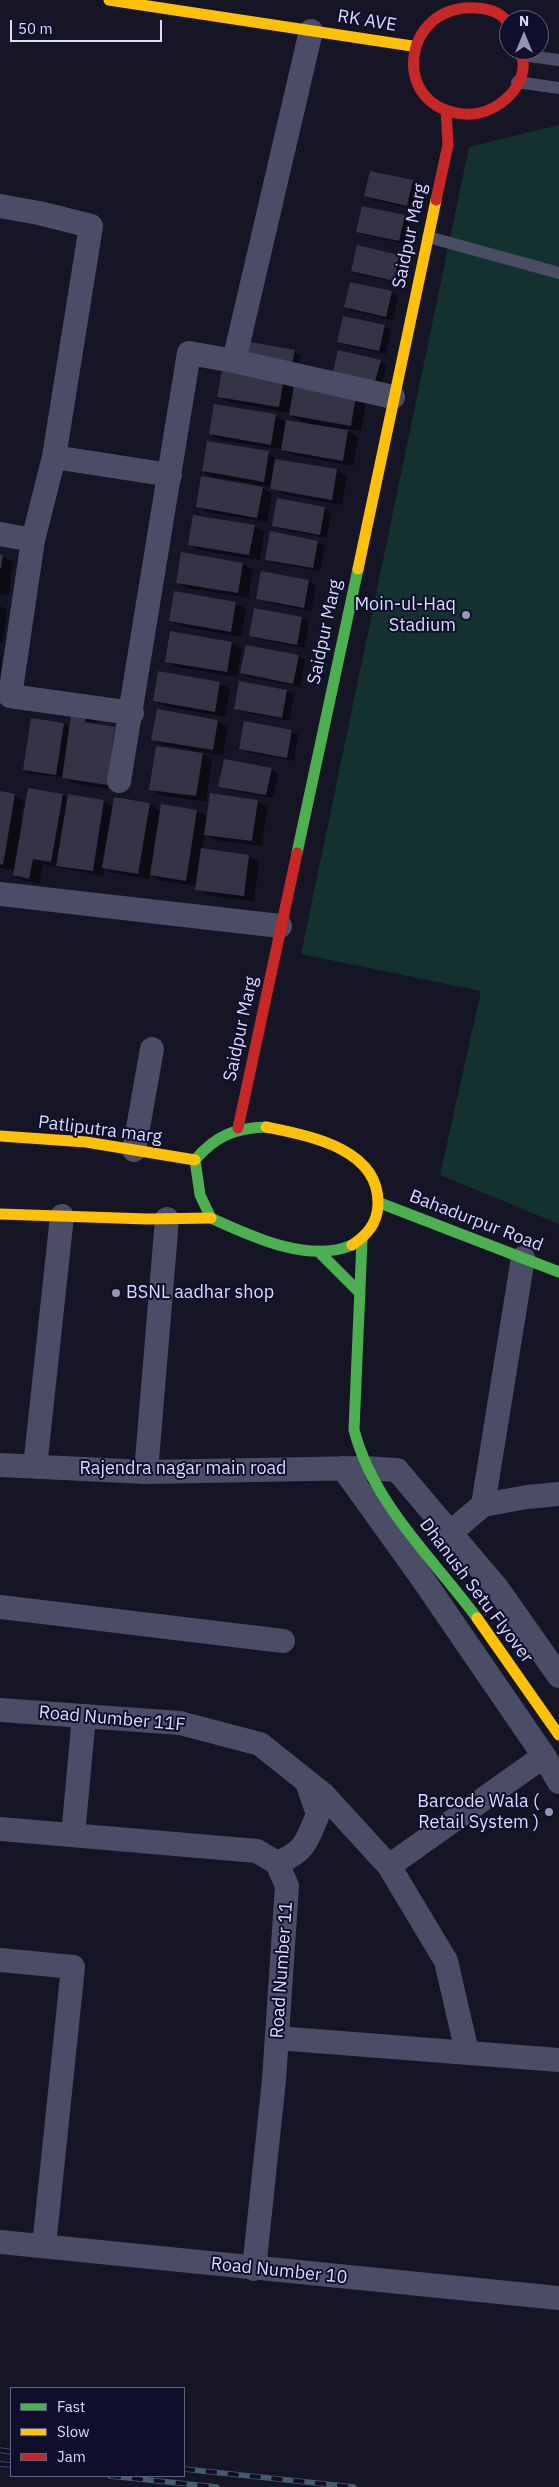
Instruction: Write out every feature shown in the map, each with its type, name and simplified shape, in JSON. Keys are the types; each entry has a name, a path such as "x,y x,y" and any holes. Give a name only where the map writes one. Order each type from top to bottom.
{"main road":[{"name":"RK AVE","path":"109,0 412,46"},
{"path":"499,13 475,2 448,6 425,22 412,46 412,68 419,88 434,104 454,113 484,112 509,96 523,69 522,60"},
{"path":"446,110 448,145"},
{"path":"448,145 476,113"},
{"name":"Saidpur Marg","path":"238,1128 448,145"},
{"path":"0,1214 211,1218 261,1239 318,1251 342,1248 362,1240 375,1226 380,1203 364,1166 341,1149 306,1136 266,1127 238,1128 221,1134 207,1144 195,1160 200,1195 211,1218"},
{"name":"Patliputra marg","path":"0,1136 86,1142 195,1160"},
{"name":"Bahadurpur Road","path":"380,1203 559,1272"},
{"name":"Dhanush Setu Flyover","path":"362,1240 354,1430 360,1472 468,1604 559,1735"},
{"path":"318,1251 360,1293"}],"street":[{"path":"234,361 310,31"},
{"path":"0,206 40,213 91,226 54,457 33,540 10,696 132,713"},
{"path":"119,780 132,713 189,353 234,361 393,397"},
{"path":"54,457 170,476"},
{"path":"0,534 33,540"},
{"path":"0,894 280,926"},
{"path":"134,1150 152,1049"},
{"path":"35,1467 62,1216"},
{"path":"146,1472 167,1218"},
{"path":"483,1505 523,1258"},
{"name":"Rajendra nagar main road","path":"0,1465 146,1472 360,1472 397,1470 497,1588 559,1676"},
{"path":"360,1472 422,1578 544,1756 559,1782"},
{"path":"451,1532 483,1505 559,1494"},
{"path":"0,1607 283,1641"},
{"name":"Road Number 11F","path":"0,1710 180,1723 260,1744 324,1795 389,1866 446,1961 467,2052"},
{"path":"73,1835 84,1716"},
{"path":"389,1866 544,1756"},
{"path":"0,1829 257,1851 277,1863 296,1856 308,1839 318,1814 308,1782"},
{"name":"Road Number 11","path":"254,2269 277,2038 288,1886 277,1863"},
{"path":"0,1960 73,1967 44,2246"},
{"path":"277,2038 559,2060"},
{"name":"Road Number 10","path":"0,2242 254,2269 559,2298"}],"lane":[{"path":"516,82 559,88"},
{"path":"428,237 559,273"}],"green space":[{"name":"Moin-ul-Haq Stadium","path":"559,125 559,1224 440,1175 481,991 301,954 469,147"}],"building":[{"path":"370,171 413,180 407,206 364,196"},
{"path":"362,206 405,215 399,241 356,232"},
{"path":"357,245 399,255 394,281 351,271"},
{"path":"350,282 392,291 386,317 344,307"},
{"path":"343,316 385,325 379,351 337,342"},
{"path":"245,341 295,350 291,369 242,360"},
{"path":"338,350 381,360 374,385 332,376"},
{"path":"223,366 284,377 279,407 217,397"},
{"path":"294,385 356,395 351,426 289,415"},
{"path":"214,404 276,414 271,445 209,434"},
{"path":"286,420 348,430 343,461 281,450"},
{"path":"207,441 269,451 264,482 202,471"},
{"path":"275,459 337,469 332,500 270,489"},
{"path":"201,476 263,487 257,518 196,507"},
{"path":"277,498 325,507 320,535 272,526"},
{"path":"193,515 255,525 249,555 188,545"},
{"path":"270,531 318,541 313,568 265,560"},
{"path":"181,552 243,563 238,593 176,583"},
{"path":"0,554 3,555 1,568 0,568"},
{"path":"261,571 309,580 304,608 256,599"},
{"path":"174,591 236,602 231,632 169,621"},
{"path":"254,608 302,617 297,645 249,636"},
{"path":"170,631 232,642 227,672 165,662"},
{"path":"246,645 299,655 293,684 240,673"},
{"path":"158,671 220,682 215,712 153,701"},
{"path":"239,681 287,690 282,718 234,709"},
{"path":"72,708 87,710 85,722 115,727 107,785 62,778"},
{"path":"157,709 218,720 213,750 151,740"},
{"path":"31,718 64,723 56,775 23,770"},
{"path":"244,721 292,730 287,758 239,749"},
{"path":"156,746 203,753 196,796 149,790"},
{"path":"224,759 272,768 266,795 218,787"},
{"path":"28,788 63,794 51,862 33,859 29,879 13,875"},
{"path":"0,791 15,794 3,865 0,864"},
{"path":"210,793 258,800 252,841 204,835"},
{"path":"68,794 104,800 93,871 56,866"},
{"path":"114,797 150,803 138,874 102,868"},
{"path":"161,804 197,810 186,881 150,875"},
{"path":"201,848 249,855 244,896 195,890"}],"railway":[{"path":"0,2450 10,2452"},
{"path":"0,2464 10,2465"},
{"path":"185,2469 354,2487"},
{"path":"120,2477 217,2487"}],"traffic: fast":[{"path":"297,853 358,569"},
{"path":"266,1127 245,1129 226,1135 210,1145 195,1160 200,1195 211,1218 262,1239 299,1250 335,1250 352,1245"},
{"path":"380,1203 559,1272"},
{"path":"362,1240 354,1430 363,1457 375,1482 390,1506 477,1618"},
{"path":"318,1251 360,1293"}],"traffic: slow":[{"path":"109,0 412,46"},
{"path":"358,569 436,200"},
{"path":"266,1127 302,1135 339,1148 355,1158 367,1170 376,1186 378,1205 376,1218 370,1228 352,1245"},
{"path":"0,1136 86,1142 195,1160"},
{"path":"0,1214 147,1219 211,1218"},
{"path":"477,1618 559,1735"}],"traffic: jam":[{"path":"499,14 486,9 476,8 451,11 432,22 420,38 414,57 415,77 424,95 441,108 465,114 475,114 484,111 494,107 510,95 520,78 523,69 523,60"},
{"path":"436,200 448,145 446,110"},
{"path":"238,1128 297,853"}],"place":[{"name":"Moin-ul-Haq Stadium","path":"466,615"},
{"name":"BSNL aadhar shop","path":"116,1293"},
{"name":"Barcode Wala ( Retail System )","path":"549,1812"}]}
